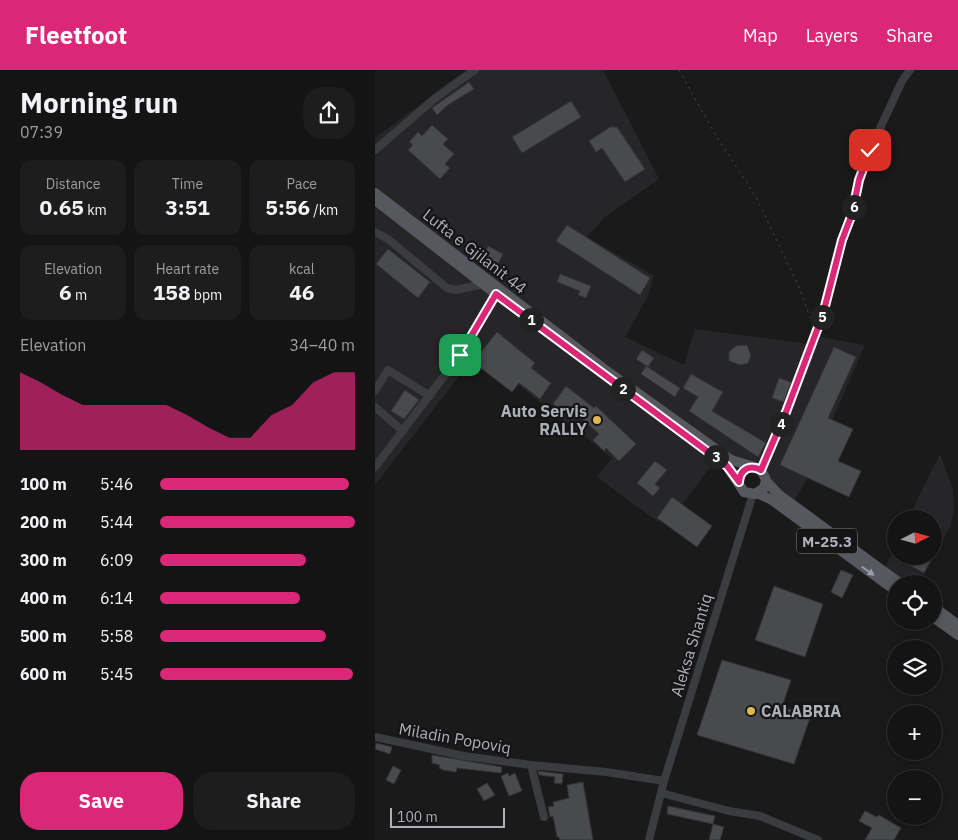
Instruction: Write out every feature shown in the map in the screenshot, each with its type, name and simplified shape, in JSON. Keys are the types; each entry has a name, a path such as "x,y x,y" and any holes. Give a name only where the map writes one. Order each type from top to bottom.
{"main road":[{"name":"Lufta e Gjilanit 44","path":"375,193 604,369 731,460 750,467"},
{"name":"M-25.3","path":"377,205 727,466 742,489 772,500 887,584"},
{"path":"739,482 743,471 750,467 761,470"},
{"name":"M-25.3","path":"761,470 766,481 778,494 889,575"},
{"path":"752,494 764,488 766,481"},
{"path":"942,613 958,625"},
{"path":"942,624 958,635"}],"street":[{"path":"375,150 438,96 475,70"},
{"path":"761,470 786,412 823,314 842,240 852,214 859,180 870,150 893,98 910,70"},
{"path":"375,232 388,239 447,288 456,290 484,284"},
{"path":"375,467 460,355 496,294"},
{"path":"375,391 388,370 430,396"},
{"path":"375,407 403,431"},
{"name":"Aleksa Shantiq","path":"649,840 664,781 752,494"},
{"name":"Miladin Popoviq","path":"375,737 464,756 531,765 569,767 664,781"},
{"name":"Miladin Popoviq","path":"531,765 544,817"},
{"path":"661,793 729,811 760,816 818,840"}],"path":[{"path":"679,70 702,112 756,197 799,286 815,333"}],"shaded area":[{"path":"466,70 603,70 659,179 605,217 587,237 654,276 648,296 625,337 684,365 695,329 817,345 821,337 865,345 806,481 791,506 766,481 720,454 681,506 672,503 658,522 597,477 612,458 477,353 375,485 375,138"},
{"path":"940,454 953,490 954,508 951,525 943,540 943,510 912,510"},
{"path":"887,563 887,565 929,565 924,575 887,575 887,579 881,576"}],"building":[{"path":"469,82 474,89 448,105 437,115 432,108"},
{"path":"571,101 581,117 522,153 512,137"},
{"path":"432,125 448,139 443,144 454,154 445,164 450,168 440,179 408,150 413,145 409,142 418,132 422,136"},
{"path":"610,127 617,127 645,169 625,182 602,148 596,152 589,141"},
{"path":"567,225 650,278 640,295 556,241"},
{"path":"488,246 503,254 498,264 483,257"},
{"path":"388,249 430,282 418,298 376,264"},
{"path":"560,274 591,286 586,298 578,295 580,291 557,282"},
{"path":"497,332 535,363 531,368 551,383 540,399 519,383 512,392 473,362"},
{"path":"747,345 751,355 748,363 741,365 729,361 729,352 736,346"},
{"path":"834,347 856,357 828,418 853,429 838,461 861,471 849,497 780,465"},
{"path":"642,350 654,358 648,367 636,359"},
{"path":"646,366 680,388 675,397 641,374"},
{"path":"691,374 723,392 712,411 766,443 758,457 689,411 698,397 683,388"},
{"path":"779,378 791,382 784,402 772,398"},
{"path":"566,386 594,408 596,406 636,444 619,461 606,448 604,451 593,440 599,434 577,414 573,419 553,404"},
{"path":"405,390 419,400 404,419 391,411"},
{"path":"655,461 667,470 655,484 660,488 653,496 637,483"},
{"path":"672,497 712,526 697,547 657,518"},
{"path":"912,565 928,565 924,573"},
{"path":"841,570 853,575 842,598 831,592"},
{"path":"774,586 823,604 805,657 755,640"},
{"name":"CALABRIA","path":"722,660 791,680 782,707 811,715 794,764 697,735"},
{"path":"376,743 392,747 390,754 375,749"},
{"path":"432,755 502,767 501,773 457,768 456,772 443,770 439,768 440,765 432,763"},
{"path":"393,766 401,770 394,784 386,780"},
{"path":"538,771 563,774 562,784 554,783 555,777 539,775"},
{"path":"508,773 509,776 515,773 522,791 509,796 501,776"},
{"path":"583,782 593,840 560,840 557,837 553,816 550,817 548,807 554,806 553,802 569,798 567,785"},
{"path":"487,783 495,795 484,801 477,789"},
{"path":"668,806 715,816 713,824 667,814"},
{"path":"865,811 887,820 887,825 896,825 901,828 894,840 865,840 872,828 859,821"},
{"path":"713,824 724,827 720,840 709,840"}],"place":[{"name":"Auto Servis RALLY","path":"597,420"},
{"name":"CALABRIA","path":"751,711"}],"route":[{"path":"460,355 496,294 727,466 739,482 739,478 746,468 753,467 761,470 786,412 823,314 842,240 852,214 859,180 870,150"}]}
